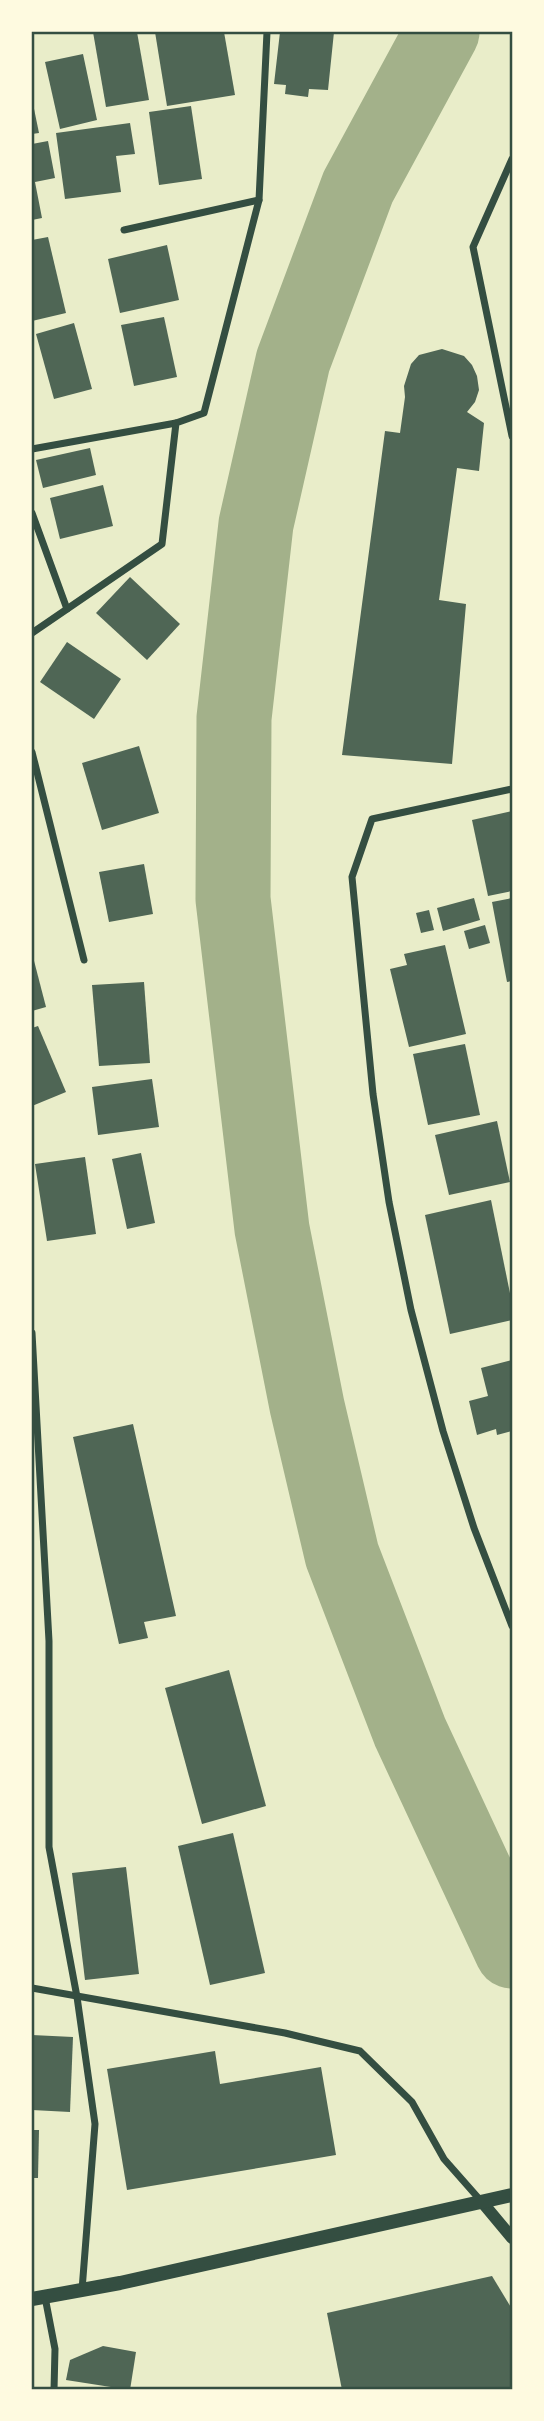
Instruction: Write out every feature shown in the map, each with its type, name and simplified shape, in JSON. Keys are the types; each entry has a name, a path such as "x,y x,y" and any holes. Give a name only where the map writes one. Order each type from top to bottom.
{"main road":[{"path":"38,2298 513,2195"}],"street":[{"path":"32,449 176,423 204,413 259,200 267,32"},
{"path":"513,159 473,247 513,436"},
{"path":"124,230 259,200"},
{"path":"32,633 162,544 176,423"},
{"path":"32,513 67,609"},
{"path":"32,752 84,960"},
{"path":"513,789 372,819 352,877 373,1094 389,1202 411,1310 443,1431 474,1528 513,1626"},
{"path":"32,1333 49,1642 49,1847 77,1997 95,2124 82,2290"},
{"path":"32,1988 285,2032 360,2051 412,2102 444,2159 513,2238"},
{"path":"38,2298 55,2349 54,2389"}],"building":[{"path":"93,32 137,32 149,100 106,107"},
{"path":"155,32 224,32 235,95 167,106"},
{"path":"280,32 334,32 328,90 309,89 308,97 285,94 286,85 274,84"},
{"path":"83,54 97,120 60,129 45,62"},
{"path":"32,99 39,133 32,134"},
{"path":"191,106 202,179 159,185 149,112"},
{"path":"130,123 135,154 116,156 121,192 65,199 56,133"},
{"path":"48,141 55,178 35,182 42,218 32,220 32,144"},
{"path":"48,237 66,313 32,321 32,240"},
{"path":"167,245 179,300 120,313 108,259"},
{"path":"164,317 177,377 134,386 121,325"},
{"path":"74,323 92,389 54,399 36,334"},
{"path":"442,349 464,356 472,365 479,390 475,402 467,412 484,423 479,471 457,468 439,600 466,604 452,764 342,755 385,431 400,433 404,386 411,364 419,355"},
{"path":"90,448 96,475 43,488 36,460"},
{"path":"103,485 113,526 60,539 50,498"},
{"path":"130,577 180,624 147,660 96,613"},
{"path":"67,642 121,679 94,719 40,682"},
{"path":"139,746 159,813 102,830 82,763"},
{"path":"512,811 512,891 488,896 472,820"},
{"path":"144,864 153,914 109,922 99,872"},
{"path":"474,898 480,920 443,931 437,908"},
{"path":"512,898 512,981 507,982 492,902"},
{"path":"429,910 434,930 421,933 416,913"},
{"path":"485,925 490,943 469,949 464,931"},
{"path":"445,945 466,1034 409,1047 390,969 407,965 404,954"},
{"path":"32,953 46,1007 32,1011"},
{"path":"144,982 150,1063 99,1066 92,985"},
{"path":"38,1026 66,1092 32,1106 32,1028"},
{"path":"465,1044 480,1115 428,1125 413,1054"},
{"path":"152,1079 159,1127 98,1135 92,1087"},
{"path":"497,1121 510,1182 449,1195 435,1135"},
{"path":"141,1153 155,1223 127,1229 112,1159"},
{"path":"85,1157 96,1234 47,1241 35,1164"},
{"path":"491,1200 512,1303 512,1320 450,1334 425,1215"},
{"path":"512,1360 512,1431 497,1435 496,1429 477,1435 469,1401 488,1396 481,1368"},
{"path":"133,1424 176,1616 144,1622 148,1638 119,1644 73,1437"},
{"path":"229,1670 266,1806 202,1824 165,1688"},
{"path":"233,1833 265,1973 210,1985 178,1846"},
{"path":"126,1867 139,1974 85,1980 72,1873"},
{"path":"32,2035 73,2037 70,2112 32,2110"},
{"path":"215,2051 220,2084 321,2067 336,2155 127,2190 107,2069"},
{"path":"32,2130 39,2130 38,2178 32,2178"},
{"path":"492,2276 512,2309 512,2390 342,2390 327,2313"},
{"path":"103,2346 136,2352 130,2390 66,2380 70,2360"}],"waterway":[{"path":"442,32 358,187 293,361 256,524 234,718 233,899 272,1229 307,1406 342,1555 410,1732 512,1951"}]}
